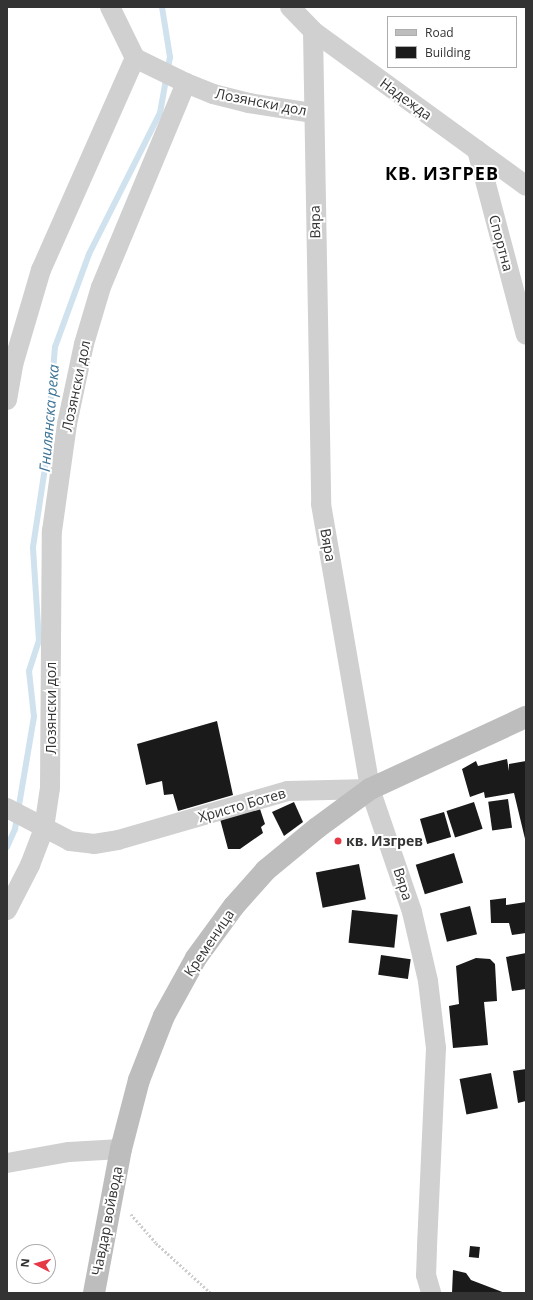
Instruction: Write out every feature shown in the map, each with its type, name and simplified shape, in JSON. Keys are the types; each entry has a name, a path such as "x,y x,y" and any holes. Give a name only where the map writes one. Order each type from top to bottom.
{"street":[{"path":"110,7 143,63 181,81"},
{"name":"Надежда","path":"290,7 313,31 526,186"},
{"name":"Вяра","path":"313,31 313,113 321,504 370,789 412,912 428,981 436,1048 426,1248 426,1275 430,1293"},
{"path":"7,400 13,365 16,322 143,63"},
{"name":"Лозянски дол","path":"7,910 30,865 38,825 50,788 52,740 52,531 67,424 84,344 101,287 181,81 213,94 248,103 313,113"},
{"name":"Спортна","path":"477,150 526,335"},
{"name":"Христо Ботев","path":"7,808 70,841 94,844 118,840 288,791 370,789 526,717"},
{"name":"Кременица","path":"121,1149 139,1080 164,1016 196,958 234,906 266,870 317,828 370,789"},
{"path":"7,1164 69,1152 121,1149"},
{"name":"Чавдар войвода","path":"94,1293 121,1149"}],"path":[{"path":"112,1192 156,1243 211,1293"}],"building":[{"path":"217,721 233,795 178,811 173,794 164,795 162,781 146,785 137,744"},
{"path":"507,759 509,771 509,764 526,761 526,843 514,793 485,798 484,792 470,797 462,769 476,761 478,766"},
{"path":"508,799 512,828 492,831 488,802"},
{"path":"294,802 303,822 284,836 272,812"},
{"path":"474,802 483,829 455,838 446,811"},
{"path":"260,809 265,824 261,827 263,833 240,849 228,849 220,819"},
{"path":"444,812 451,837 427,844 420,819"},
{"path":"454,853 463,883 425,894 416,865"},
{"path":"359,864 366,899 323,908 316,872"},
{"path":"506,898 506,905 526,902 526,933 512,935 509,923 491,923 490,900"},
{"path":"470,906 477,934 447,942 440,913"},
{"path":"352,910 398,915 394,948 349,943"},
{"path":"526,953 526,989 512,991 506,957"},
{"path":"381,955 411,959 408,979 378,975"},
{"path":"476,958 490,959 495,964 497,1001 484,1002 488,1045 453,1048 449,1006 459,1004 456,966"},
{"path":"526,1069 526,1101 518,1103 513,1071"},
{"path":"491,1073 498,1108 466,1114 460,1079"},
{"path":"470,1246 480,1247 479,1258 469,1257"},
{"path":"453,1270 466,1273 471,1280 505,1293 452,1293"}],"waterway":[{"name":"Гнилянска река","path":"7,847 15,829 34,717 29,671 39,641 33,547 45,468 55,347 89,254 160,113 170,57 162,7"}],"place":[{"name":"кв. Изгрев","path":"338,841"}],"district":[{"name":"КВ. ИЗГРЕВ","path":"442,173"}]}
